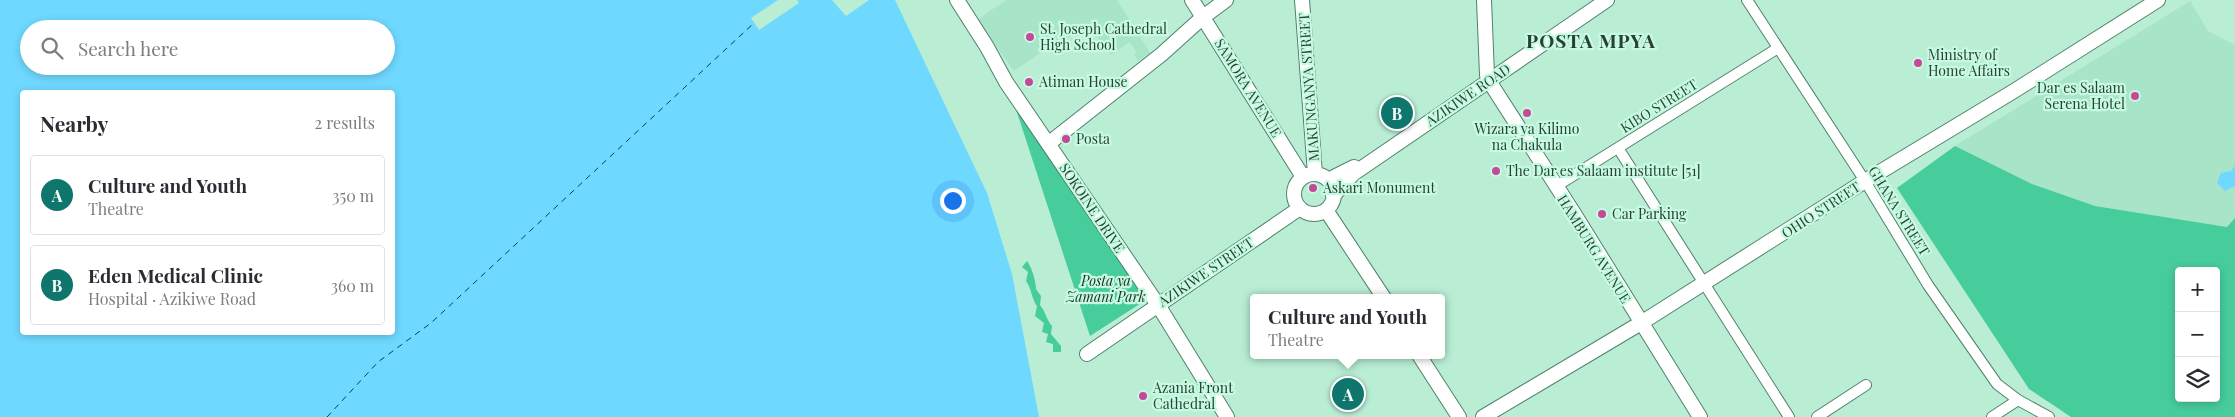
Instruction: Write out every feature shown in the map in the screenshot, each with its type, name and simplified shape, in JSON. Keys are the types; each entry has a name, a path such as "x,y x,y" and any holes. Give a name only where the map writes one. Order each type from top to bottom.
{"street":[{"name":"SOKOINE DRIVE","path":"956,0 987,47 1006,82 1158,305 1227,417"},
{"name":"SAMORA AVENUE","path":"1192,0 1316,177"},
{"path":"1048,144 1162,54 1226,0"},
{"name":"MAKUNGANYA STREET","path":"1302,0 1316,177"},
{"path":"1484,0 1488,78"},
{"name":"AZIKIWE ROAD","path":"1333,196 1353,174 1594,0"},
{"name":"AZIKIWE ROAD","path":"1316,177 1347,172 1607,0"},
{"name":"GHANA STREET","path":"1747,0 1865,181 1928,285 1987,369 1998,384 2018,400 2049,417"},
{"name":"OHIO STREET","path":"1483,417 1641,323 1865,181 2014,91 2158,0"},
{"name":"KIBO STREET","path":"1555,186 1778,48"},
{"name":"HAMBURG AVENUE","path":"1488,78 1700,417"},
{"path":"1618,148 1789,417"},
{"path":"1316,177 1333,190 1333,196 1326,210 1314,214 1300,208 1294,194 1298,181 1316,177"},
{"name":"AZIKIWE STREET","path":"1087,354 1300,208"},
{"path":"1326,210 1381,294"},
{"path":"1422,359 1460,417"},
{"path":"1817,417 1866,384"},
{"path":"1992,417 2018,400"}],"shaded area":[{"name":"St. Joseph Cathedral High School","path":"1006,0 1117,0 1150,53 1138,61 1134,55 1137,53 1130,42 1111,55 1087,23 1066,39 1061,39 1014,71 977,20"},
{"name":"Dar es Salaam Serena Hotel","path":"2190,1 2208,31 2235,45 2235,218 2227,227 2095,206 2032,184 1955,146"}],"green space":[{"name":"Posta ya Zamani Park","path":"1013,100 1149,298 1090,336"},
{"path":"1955,146 2032,184 2095,206 2227,227 2235,218 2235,417 2071,417 2029,389 1897,188"},
{"path":"1027,261 1031,267 1036,289 1041,296 1040,305 1052,326 1051,334 1061,346 1061,352 1053,352 1053,344 1046,342 1048,334 1042,332 1044,323 1035,316 1037,306 1026,281 1028,272 1022,267"}],"water":[{"path":"0,0 832,0 846,16 869,0 895,0 987,193 1012,274 1039,417 0,417"},
{"path":"2235,166 2235,186 2225,191 2217,183 2221,173 2231,171"}],"pier":[{"path":"778,0 797,0 799,3 759,30 751,18"}],"ferry route":[{"path":"327,417 378,362 431,323 754,23"}],"place":[{"name":"St. Joseph Cathedral High School","path":"1030,37"},
{"name":"Ministry of Home Affairs","path":"1918,63"},
{"name":"Atiman House","path":"1029,82"},
{"name":"Dar es Salaam Serena Hotel","path":"2135,96"},
{"name":"Eden Medical Clinic","path":"1397,113"},
{"name":"Wizara ya Kilimo na Chakula","path":"1527,113"},
{"name":"Posta","path":"1066,139"},
{"name":"The Dar es Salaam institute [51]","path":"1496,171"},
{"name":"Askari Monument","path":"1313,188"},
{"name":"Car Parking","path":"1602,214"},
{"name":"Culture and Youth","path":"1348,394"},
{"name":"Azania Front Cathedral","path":"1143,396"}],"district":[{"name":"POSTA MPYA","path":"1591,41"}]}
